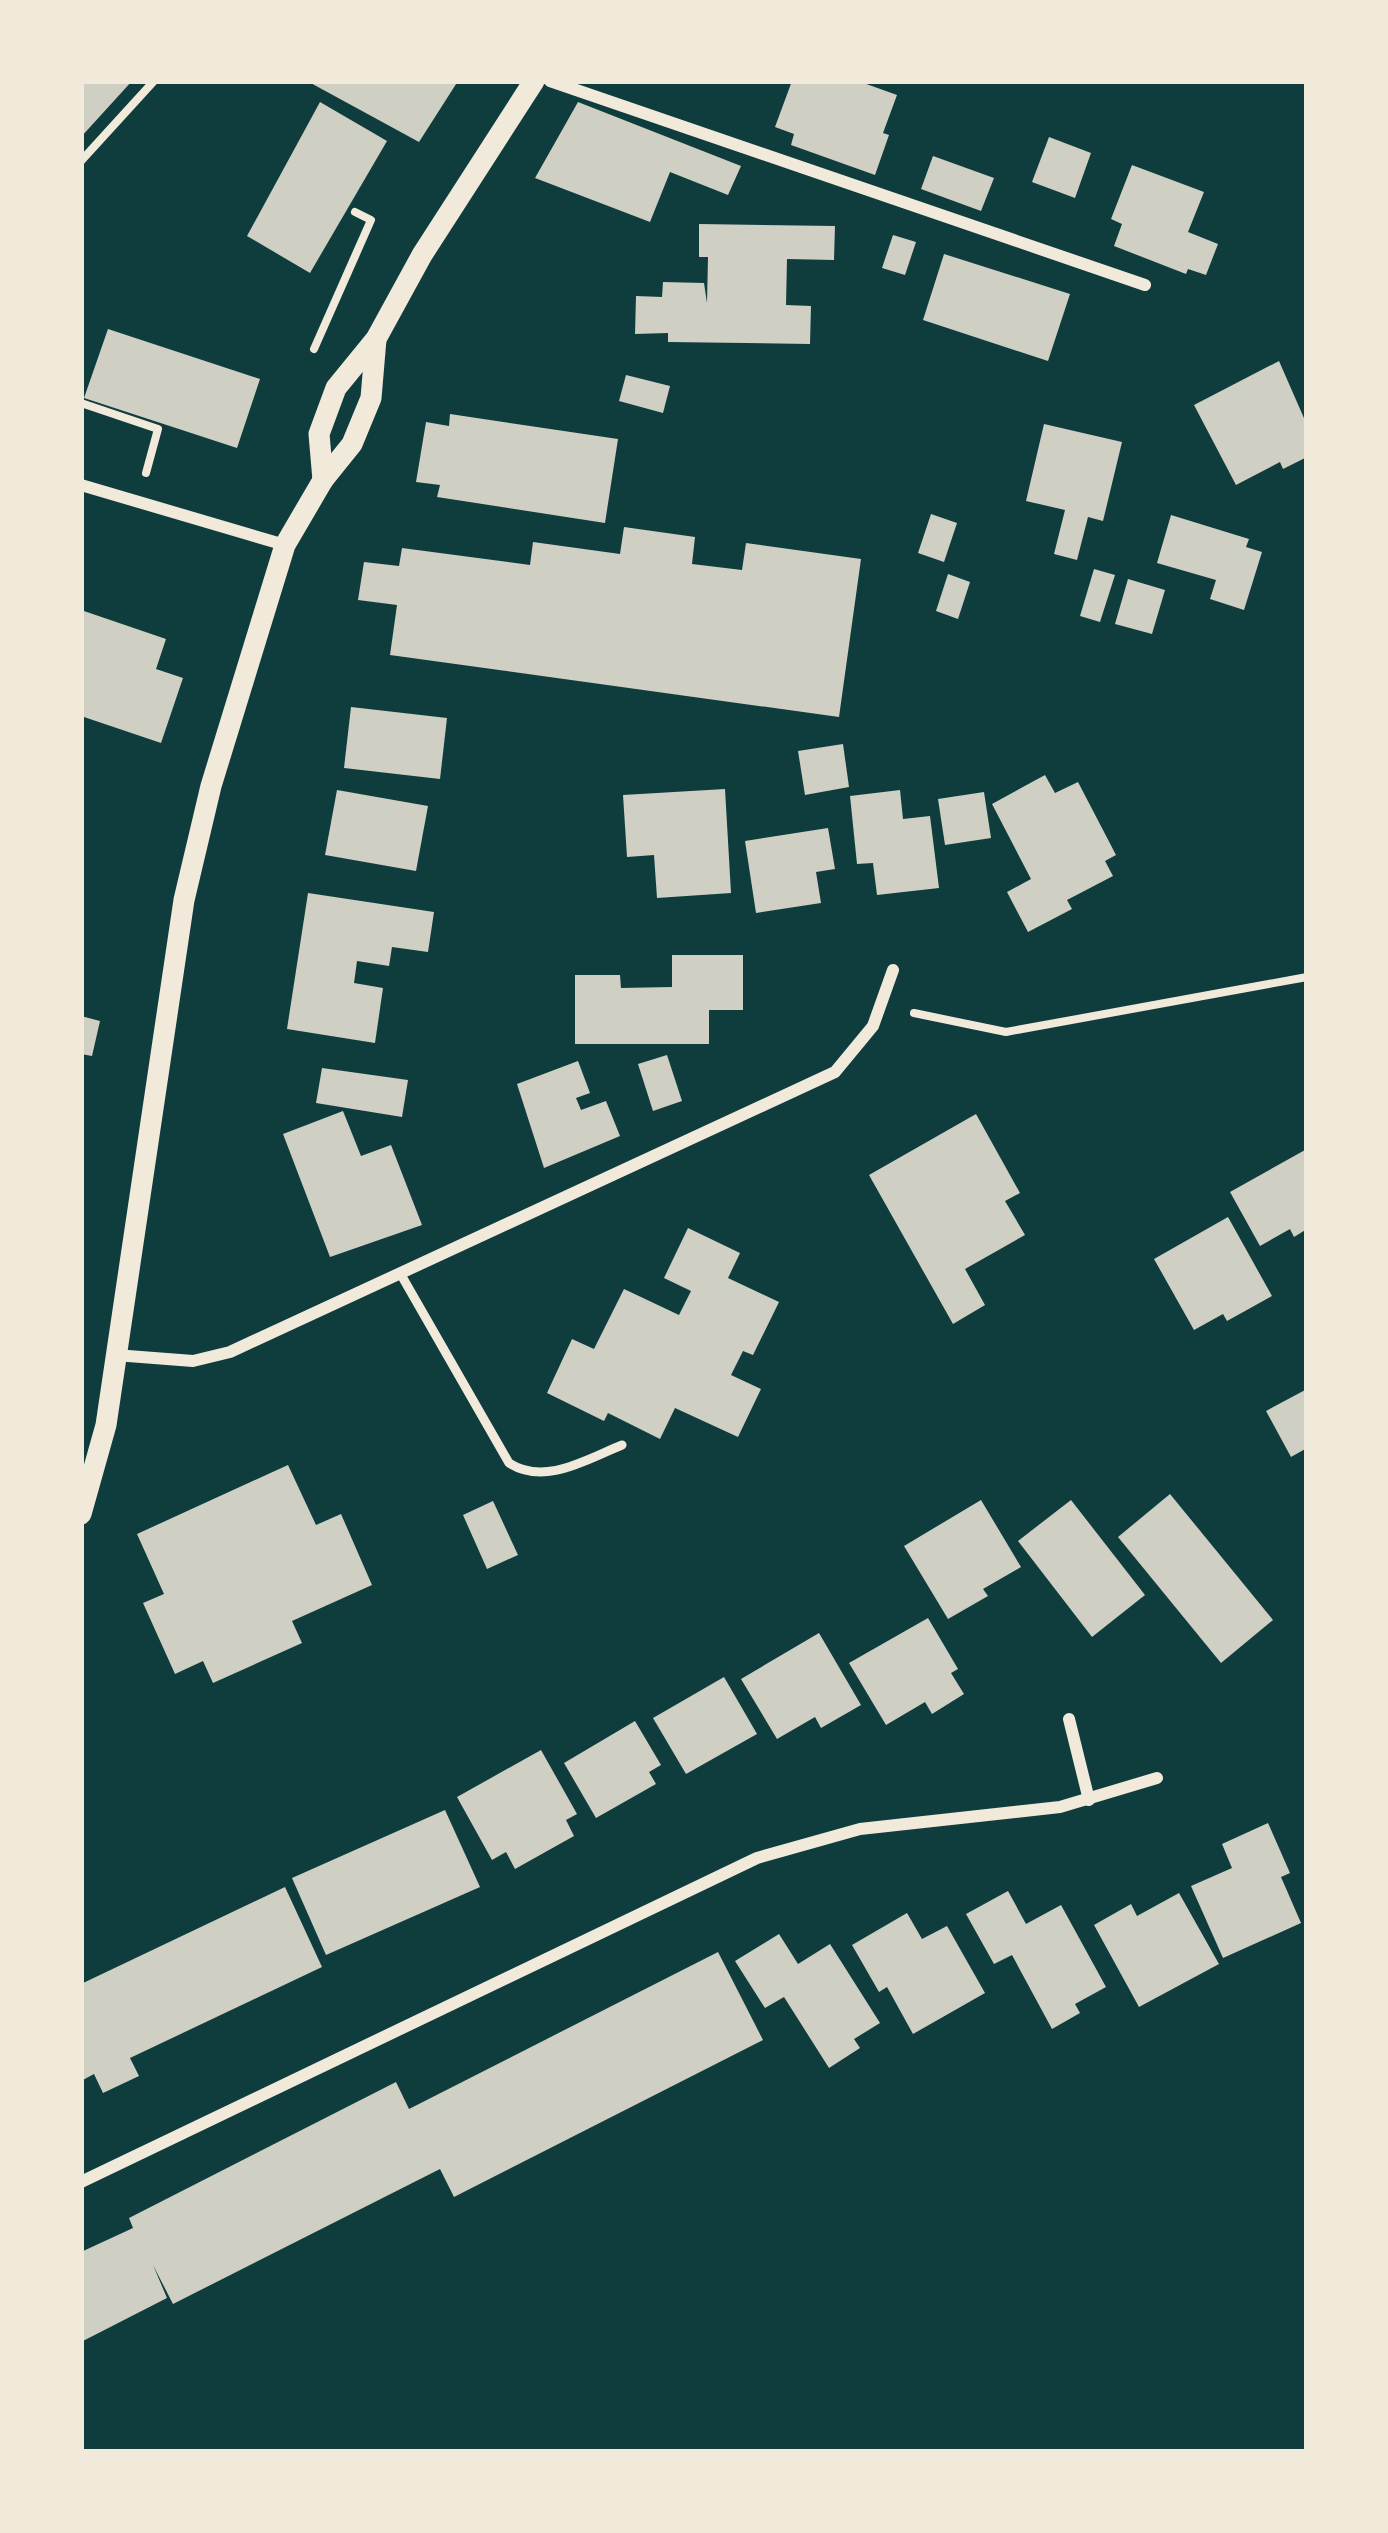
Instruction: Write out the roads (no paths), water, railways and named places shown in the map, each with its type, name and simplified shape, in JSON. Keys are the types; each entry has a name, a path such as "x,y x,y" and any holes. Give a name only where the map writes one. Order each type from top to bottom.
{"street":[{"path":"323,480 319,434 336,388 376,339 422,256 534,81"},
{"path":"550,81 1144,285"},
{"path":"81,1514 100,1453 184,900 211,786 284,545 323,480 352,445 371,398 376,339"},
{"path":"81,485 284,545"},
{"path":"115,1354 206,1359 230,1352 836,1072 864,1042 893,970"},
{"path":"1069,1719 1089,1800"},
{"path":"81,2182 757,1858 860,1829 1031,1811 1089,1800 1157,1778"}],"lane":[{"path":"400,1273 509,1463 525,1472 554,1471 622,1445"}]}
